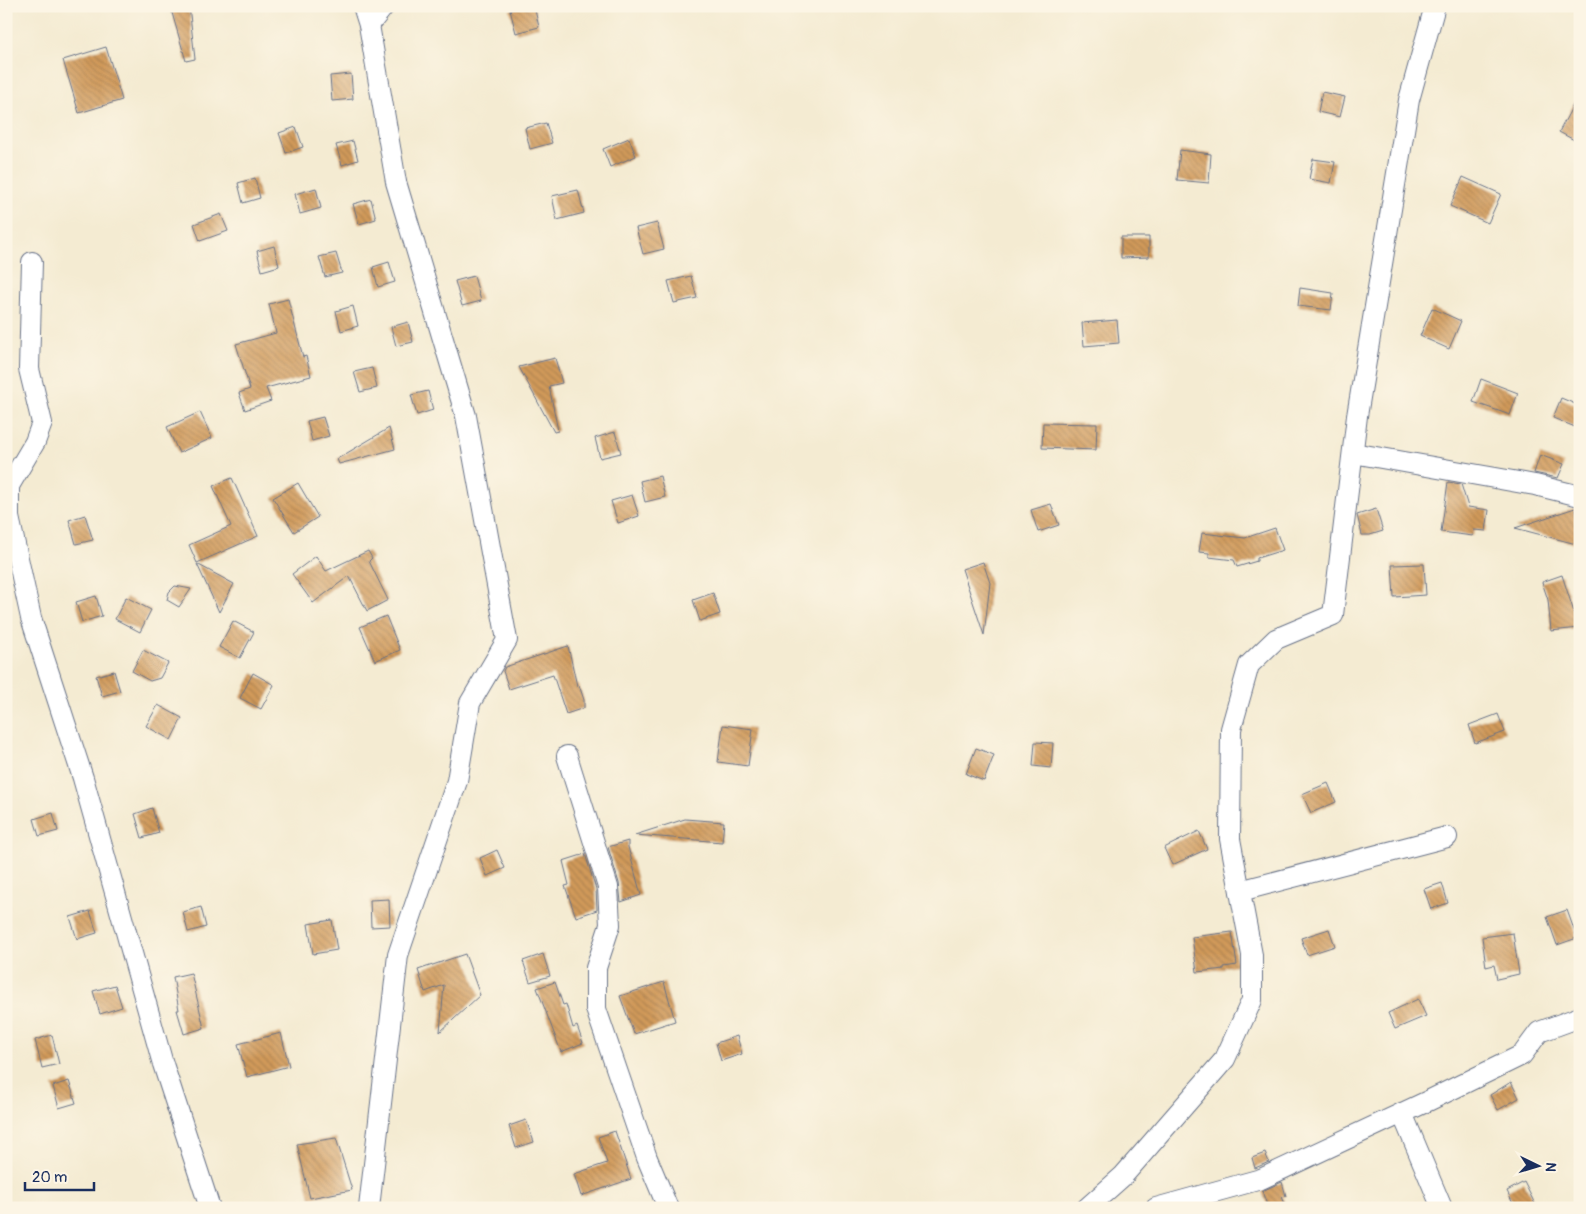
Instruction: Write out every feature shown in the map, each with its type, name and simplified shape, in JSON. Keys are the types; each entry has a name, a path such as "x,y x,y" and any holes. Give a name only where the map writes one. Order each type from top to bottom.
{"street":[{"path":"362,6 369,25 396,182 466,416 507,640 470,703 456,781 398,955 369,1208"},
{"path":"369,25 384,6"},
{"path":"1087,1208 1123,1176 1225,1059 1252,1000 1252,956 1230,839 1231,728 1249,665 1276,639 1333,615 1358,406 1409,100 1435,6"},
{"path":"32,262 29,369 42,423 35,442 9,486 9,517 31,618 83,778 164,1064 210,1208"},
{"path":"1352,453 1535,484 1580,496"},
{"path":"567,756 608,887 610,925 596,968 596,1009 647,1158 668,1208"},
{"path":"1240,891 1447,837"},
{"path":"1156,1208 1205,1201 1261,1179 1402,1114 1522,1055 1538,1032 1580,1017"},
{"path":"1402,1114 1442,1208"}],"building":[{"path":"170,6 189,6 195,59 186,61"},
{"path":"524,6 534,6 539,27 516,33 510,10"},
{"path":"106,47 122,100 79,113 63,60"},
{"path":"351,74 353,99 332,101 330,76"},
{"path":"1322,92 1345,97 1340,117 1318,112"},
{"path":"1580,92 1580,143 1559,132"},
{"path":"546,123 552,143 530,149 525,128"},
{"path":"296,127 303,147 286,153 279,133"},
{"path":"629,138 636,156 610,167 603,149"},
{"path":"353,141 358,160 342,165 336,145"},
{"path":"1180,150 1211,154 1209,183 1177,180"},
{"path":"1313,159 1335,162 1331,183 1309,179"},
{"path":"1463,177 1501,194 1488,223 1450,206"},
{"path":"255,178 260,198 243,203 238,183"},
{"path":"316,188 321,208 300,214 295,194"},
{"path":"578,190 584,213 557,220 552,196"},
{"path":"371,199 376,219 359,224 353,204"},
{"path":"221,214 228,231 200,241 194,224"},
{"path":"657,223 664,249 643,254 636,228"},
{"path":"1121,237 1149,237 1149,257 1121,258"},
{"path":"274,246 279,266 262,271 257,251"},
{"path":"336,253 342,273 325,277 319,257"},
{"path":"389,262 395,282 378,287 373,267"},
{"path":"474,276 481,301 462,306 455,281"},
{"path":"691,276 697,298 674,303 668,281"},
{"path":"1300,288 1333,293 1331,310 1298,306"},
{"path":"288,299 303,357 306,356 311,376 266,388 271,401 245,410 239,393 250,389 236,344 276,333 269,304"},
{"path":"353,306 358,326 341,331 336,311"},
{"path":"1432,308 1461,321 1449,349 1420,336"},
{"path":"1117,320 1119,343 1084,346 1082,323"},
{"path":"408,322 413,342 396,346 391,327"},
{"path":"555,358 562,383 549,386 558,431 554,432 519,367"},
{"path":"372,368 377,388 360,392 354,372"},
{"path":"1481,379 1518,393 1510,415 1473,402"},
{"path":"428,391 433,410 417,415 411,395"},
{"path":"1561,398 1580,406 1580,429 1553,418"},
{"path":"200,412 212,438 179,453 167,427"},
{"path":"323,417 329,436 312,441 307,421"},
{"path":"1043,423 1097,424 1096,450 1042,448"},
{"path":"389,428 395,449 339,464 337,459"},
{"path":"615,432 621,453 600,458 595,438"},
{"path":"1540,455 1564,464 1558,478 1534,473"},
{"path":"660,476 665,497 645,502 640,481"},
{"path":"232,478 258,536 197,563 189,545 231,526 213,486"},
{"path":"1448,482 1461,484 1468,507 1489,510 1486,531 1474,530 1473,536 1441,532"},
{"path":"298,483 318,517 294,532 273,498"},
{"path":"632,495 639,516 618,523 611,501"},
{"path":"1051,504 1059,525 1038,532 1031,510"},
{"path":"1575,508 1580,522 1580,545 1515,528"},
{"path":"1376,509 1383,531 1362,535 1357,515"},
{"path":"85,515 93,540 76,544 69,520"},
{"path":"1275,528 1283,550 1257,558 1257,561 1237,567 1234,560 1209,557 1209,553 1199,552 1202,533 1245,538"},
{"path":"368,551 372,558 369,561 388,600 367,611 349,576 313,603 292,574 316,556 326,571"},
{"path":"983,562 990,583 984,635 962,569"},
{"path":"197,564 234,584 219,612"},
{"path":"1424,564 1426,595 1394,597 1392,565"},
{"path":"1562,575 1579,628 1551,631 1548,600 1542,582"},
{"path":"175,586 191,589 179,607 167,600 169,592"},
{"path":"713,593 720,614 700,621 693,600"},
{"path":"96,596 102,616 82,622 76,602"},
{"path":"126,597 151,610 140,632 115,619"},
{"path":"386,616 400,650 375,661 360,627"},
{"path":"233,621 254,632 240,658 219,647"},
{"path":"568,646 577,686 579,685 584,700 584,708 566,714 553,675 509,689 503,671 505,667"},
{"path":"143,650 168,663 160,678 150,681 132,671"},
{"path":"114,671 120,691 102,696 96,676"},
{"path":"253,673 274,685 261,709 240,698"},
{"path":"158,705 182,718 171,740 146,726"},
{"path":"1498,714 1505,732 1475,743 1469,725"},
{"path":"723,725 753,729 748,766 718,762"},
{"path":"1035,742 1053,743 1051,768 1033,766"},
{"path":"976,748 994,755 984,781 966,774"},
{"path":"1328,783 1336,802 1311,813 1302,794"},
{"path":"152,808 159,833 142,838 135,814"},
{"path":"53,813 58,831 39,836 34,819"},
{"path":"685,819 724,822 722,842 635,835"},
{"path":"1199,831 1207,849 1172,865 1164,848"},
{"path":"628,841 641,895 621,902 619,883 608,847"},
{"path":"497,850 505,868 487,876 480,858"},
{"path":"585,854 596,889 597,910 576,917 565,886 569,885 563,861"},
{"path":"1442,883 1448,903 1431,909 1424,889"},
{"path":"389,899 390,926 371,927 370,900"},
{"path":"201,907 206,927 188,932 183,912"},
{"path":"1567,910 1577,938 1557,945 1547,917"},
{"path":"90,911 97,933 77,939 70,917"},
{"path":"332,920 337,950 313,954 308,924"},
{"path":"1329,929 1335,946 1307,955 1301,938"},
{"path":"1232,932 1237,965 1224,967 1224,969 1197,972 1192,937"},
{"path":"1513,933 1519,974 1497,979 1494,965 1486,967 1482,937"},
{"path":"465,954 480,995 440,1032 444,985 425,992 418,970"},
{"path":"543,954 550,976 530,982 523,961"},
{"path":"191,973 204,1028 184,1034 177,1010 179,1010 173,977"},
{"path":"555,982 563,1005 566,1004 573,1028 577,1026 583,1043 561,1052 537,988"},
{"path":"664,982 675,1021 634,1034 620,996"},
{"path":"115,985 122,1007 100,1014 93,991"},
{"path":"1418,999 1426,1016 1395,1029 1388,1013"},
{"path":"281,1033 289,1066 247,1077 238,1044"},
{"path":"52,1035 59,1064 42,1068 35,1040"},
{"path":"737,1036 742,1054 721,1061 716,1043"},
{"path":"69,1081 76,1103 59,1108 53,1086"},
{"path":"1511,1082 1519,1098 1498,1110 1490,1095"},
{"path":"526,1120 534,1142 516,1148 509,1126"},
{"path":"615,1131 631,1179 581,1196 574,1174 607,1163 598,1137"},
{"path":"336,1138 352,1190 310,1198 297,1144"},
{"path":"1265,1153 1269,1162 1255,1168 1252,1158"},
{"path":"1282,1182 1286,1196 1282,1197 1287,1208 1268,1208 1262,1191"},
{"path":"1524,1182 1537,1208 1515,1208 1507,1191"}]}
